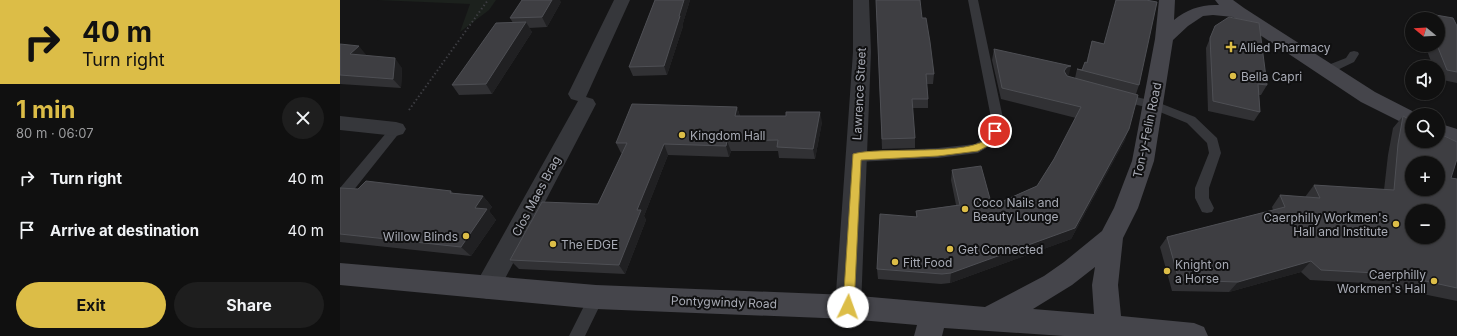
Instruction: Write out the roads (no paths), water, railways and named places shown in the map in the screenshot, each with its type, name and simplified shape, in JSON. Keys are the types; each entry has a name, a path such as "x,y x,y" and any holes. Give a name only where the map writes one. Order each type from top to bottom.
{"main road":[{"name":"Ton-y-Felin Road","path":"1111,333 1105,285 1111,238 1126,208 1143,161 1164,39 1167,0"},
{"path":"1223,0 1238,12 1368,97 1405,116"},
{"path":"1164,39 1185,18 1202,10 1238,12"},
{"path":"1445,133 1457,137"},
{"path":"986,319 1018,305 1047,288 1073,270 1111,238"},
{"name":"Pontygwindy Road","path":"340,274 596,297 848,307 931,325 986,319 1048,322 1111,333 1194,336"},
{"path":"986,319 1025,336"}],"street":[{"name":"Clos Maes Brag","path":"487,288 582,99 622,0"},
{"name":"Lawrence Street","path":"848,307 862,52 861,0"},
{"path":"340,123 396,129"}],"lane":[{"path":"856,157 938,153 971,149 978,148 992,139 998,123 973,0"},
{"path":"1327,70 1350,60 1354,54"},
{"path":"1106,93 1153,105 1192,120 1213,140 1215,154 1202,188 1202,198 1207,208"},
{"path":"340,197 396,129"},
{"path":"577,336 596,297"}],"place":[{"name":"Allied Pharmacy","path":"1231,47"},
{"name":"Bella Capri","path":"1233,76"},
{"name":"Kingdom Hall","path":"682,135"},
{"name":"Coco Nails and Beauty Lounge","path":"965,209"},
{"name":"Caerphilly Workmen's Hall and Institute","path":"1396,224"},
{"name":"Willow Blinds","path":"466,236"},
{"name":"The EDGE","path":"553,244"},
{"name":"Get Connected","path":"950,249"},
{"name":"Fitt Food","path":"895,262"},
{"name":"Knight on a Horse","path":"1167,271"},
{"name":"Caerphilly Workmen's Hall","path":"1434,281"}]}
